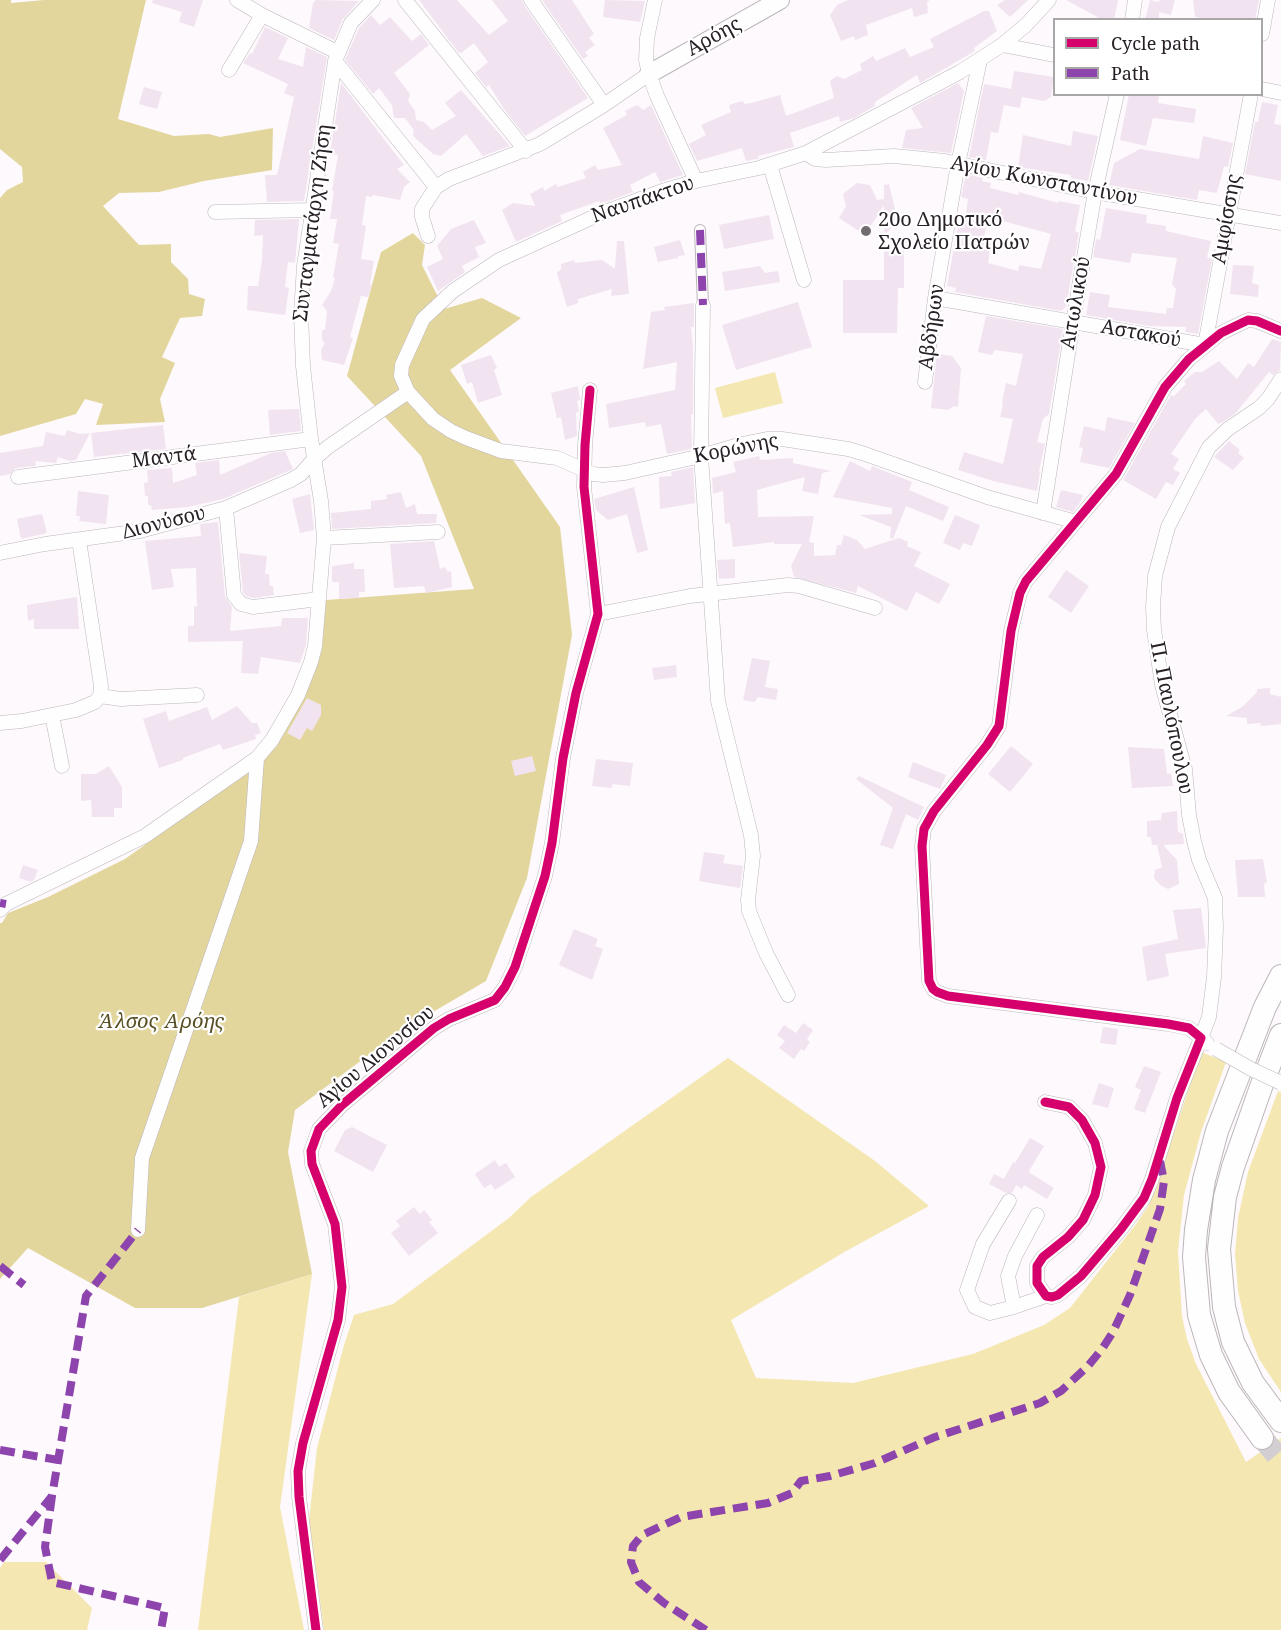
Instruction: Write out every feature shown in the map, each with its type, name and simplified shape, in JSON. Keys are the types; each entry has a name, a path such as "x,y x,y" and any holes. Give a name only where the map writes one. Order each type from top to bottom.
{"main road":[{"path":"1262,1438 1228,1392 1211,1355 1198,1308 1194,1257 1203,1188 1217,1131 1260,1018 1281,976"},
{"path":"1281,1035 1233,1167 1224,1206 1219,1249 1224,1306 1233,1342 1253,1383 1281,1421"}],"street":[{"path":"237,0 336,56 436,187"},
{"name":"Συνταγματάρχη Ζήση","path":"0,910 6,904 145,836 257,758 272,740 306,676 315,646 324,538 303,366 301,314 304,266 336,56 351,23 373,0"},
{"path":"405,0 526,151"},
{"path":"531,0 604,105"},
{"path":"655,0 647,38 646,60 649,74 696,181"},
{"name":"Αρόης","path":"649,74 780,0"},
{"name":"Ναυπάκτου","path":"408,392 401,376 402,365 423,319 453,291 483,269 518,250 602,213 662,191 770,165 806,153 980,60 1026,25 1049,0"},
{"path":"1132,18 1135,0"},
{"path":"1263,28 1268,0"},
{"path":"229,70 261,15"},
{"path":"1002,45 1053,55"},
{"name":"Αβδήρων","path":"925,382 935,298 958,164 980,60"},
{"path":"428,236 422,217 422,208 436,187 448,179 526,151 576,123 649,74"},
{"path":"1263,90 1281,93"},
{"name":"Αιτωλικού","path":"1043,513 1095,192 1117,96"},
{"name":"Αμφίσσης","path":"1205,345 1251,96"},
{"name":"Αγίου Κωνσταντίνου","path":"806,153 815,159 826,160 894,156 958,164 1095,192 1281,223"},
{"path":"770,165 804,280"},
{"path":"215,212 312,210"},
{"path":"700,230 703,305 701,456 718,701 751,835 753,856 749,911 766,953 788,995"},
{"name":"Αστακού","path":"935,298 1205,345"},
{"path":"1281,332 1257,321 1248,320 1231,327 1205,345 1179,369 1169,382 1116,474 1022,587 1011,631 1001,718 996,731 934,811 924,829 922,846 929,981 933,989 948,996 1189,1028 1216,1049 1281,1083"},
{"name":"Π. Παυλόπουλου","path":"1009,1201 983,1244 967,1290 975,1307 990,1313 1046,1296 1059,1295 1076,1281 1121,1229 1144,1198 1177,1098 1209,1017 1216,906 1213,891 1199,860 1194,842 1185,769 1161,686 1154,618 1155,576 1168,527 1209,447 1223,433 1259,408 1281,379"},
{"name":"Αγίου Διονυσίου","path":"316,1630 299,1497 298,1471 303,1443 338,1320 342,1287 337,1235 312,1164 312,1144 330,1116 424,1036 449,1019 495,1000 508,981 531,922 545,876 552,843 563,758 576,693 595,631 597,614 584,470 590,390"},
{"path":"314,459 408,392"},
{"name":"Κορώνης","path":"408,392 440,423 466,438 501,451 557,458 598,475 613,475 701,456 742,444 782,439 865,454 951,485 1076,522"},
{"name":"Μαντά","path":"18,477 311,440"},
{"name":"Διονύσου","path":"0,553 140,531 226,507 295,478 314,459"},
{"path":"226,507 234,594 241,604 253,607 319,599"},
{"path":"324,538 438,531"},
{"path":"0,723 52,715 84,707 95,702 100,696 101,686 79,540"},
{"path":"597,614 711,593 772,586 799,586 874,608"},
{"path":"100,696 121,699 197,695"},
{"path":"52,715 62,766"},
{"path":"138,1230 142,1158 251,840 257,758"},
{"path":"1045,1102 1069,1107 1082,1120 1095,1143 1101,1167 1095,1195 1083,1220 1068,1237 1043,1257 1037,1266 1037,1283 1046,1296"},
{"path":"1014,1307 1008,1276 1015,1256 1037,1215"}],"shaded area":[{"path":"775,372 783,403 723,418 715,388"},
{"path":"1201,1052 1226,1062 1201,1132 1184,1195 1178,1251 1182,1316 1196,1364 1246,1462 1281,1438 1281,1630 324,1630 309,1520 317,1448 354,1315 393,1304 509,1218 531,1197 728,1058 875,1161 929,1206 846,1251 731,1320 756,1378 853,1383 973,1354 1044,1325 1070,1308 1149,1205"},
{"path":"1278,1091 1281,1092 1281,1392 1259,1359 1245,1323 1238,1291 1235,1254 1238,1218 1248,1172"},
{"path":"312,1274 280,1507 304,1630 198,1630 239,1297"},
{"path":"4,1562 46,1562 92,1608 87,1630 0,1630 0,1568"}],"green space":[{"path":"0,0 11,0 11,3 44,0 146,0 118,119 174,136 209,134 220,137 273,128 272,170 204,181 159,192 119,193 103,206 139,245 171,244 171,262 188,279 189,294 205,299 202,316 180,318 162,357 175,363 160,399 165,422 96,425 103,404 85,399 76,414 0,436 0,198 7,190 23,182 22,167 0,149"},
{"name":"Άλσος Αρόης","path":"413,233 425,245 422,265 444,309 482,298 521,318 450,370 560,527 572,635 527,878 486,981 402,1030 295,1110 288,1152 312,1274 202,1308 135,1308 28,1248 0,1279 0,923 8,913 48,897 125,859 260,763 276,747 315,671 322,649 326,600 474,589 421,456 347,376 381,252"}],"building":[{"path":"153,0 203,0 194,27 179,22 182,12 152,3"},
{"path":"316,0 359,1 343,19 334,40 309,28 313,3"},
{"path":"419,0 457,0 489,35 508,21 492,0 522,0 588,98 525,136 489,85 486,87 475,73 488,62 474,43 461,53 458,52"},
{"path":"542,0 572,0 594,34 589,38 595,45 585,52 588,56 583,59"},
{"path":"605,0 645,1 640,22 603,17"},
{"path":"848,0 929,0 927,2 928,13 914,17 912,8 866,25 868,35 855,40 854,36 841,41 830,15 837,5"},
{"path":"1005,0 1028,0 1010,17 997,5"},
{"path":"1066,0 1118,0 1114,18 1099,18"},
{"path":"1150,0 1158,2 1175,0 1171,15 1159,12 1159,18 1146,18"},
{"path":"1193,0 1259,0 1255,18 1195,17"},
{"path":"984,11 989,11 997,31 974,48 975,51 920,83 917,75 875,102 875,106 854,118 840,122 839,116 790,133 794,147 758,156 759,159 746,161 742,148 697,161 689,144 706,135 701,125 731,112 729,105 742,101 745,104 751,103 780,95 786,116 834,98 830,81 837,76 844,79 862,70 860,64 873,56 876,61 905,48 910,57 934,47 930,39"},
{"path":"371,15 380,25 390,17 412,41 421,34 429,45 394,73 410,94 408,101 415,111 416,120 424,122 432,130 456,116 445,103 461,90 510,146 483,156 466,134 441,156 433,154 413,136 414,130 405,118 394,118 392,105 379,88 373,94 345,60 359,28"},
{"path":"265,27 288,38 278,59 303,67 306,47 327,57 304,201 267,202 265,175 277,175 294,97 284,93 288,84 243,63 250,53 252,54"},
{"path":"1014,71 1053,77 1051,97 1044,101 1022,97 1020,108 1004,105 998,133 991,132 986,160 969,157 984,84 1011,89"},
{"path":"341,83 404,165 397,169 410,182 404,187 400,200 373,195 372,197 366,196 362,225 366,226 361,259 374,261 370,284 372,285 368,297 361,296 350,337 353,338 344,365 322,360 321,350 325,343 322,340 322,330 325,330 327,311 322,305 331,291 335,278 333,277 339,244 333,243 337,219 330,219 338,155 330,154"},
{"path":"958,83 964,91 951,153 902,148 906,130 923,128 911,108"},
{"path":"144,87 162,92 157,109 139,104"},
{"path":"1129,96 1159,96 1158,103 1196,109 1194,123 1153,118 1146,146 1120,140"},
{"path":"1262,102 1278,105 1274,124 1281,125 1281,181 1245,174 1255,122 1258,122"},
{"path":"637,105 643,110 651,105 683,175 660,182 655,172 630,185 633,192 601,204 599,201 560,215 562,221 516,242 502,210 513,203 535,206 530,194 543,187 544,191 556,184 558,187 586,178 583,172 595,165 598,170 622,165 603,128 627,115 625,111"},
{"path":"1073,131 1098,136 1088,181 1071,178 1071,175 1018,167 1023,135 1071,146"},
{"path":"1203,136 1233,143 1228,167 1224,166 1217,193 1199,190 1197,200 1109,185 1114,163 1140,149 1199,159"},
{"path":"966,174 983,178 982,181 991,183 990,188 1018,195 1019,192 1058,203 1058,201 1080,205 1075,231 1079,233 1066,307 1061,311 955,292 956,288 947,286 958,226 964,228 968,199 961,197","holes":["988,217 1051,234 1041,269 1019,265 1018,271 988,263 991,243 983,242"]},
{"path":"857,183 870,185 877,200 884,199 884,185 889,184 897,218 884,238 884,205 865,235 839,218 846,206 843,194"},
{"path":"1106,208 1147,215 1146,223 1166,226 1166,231 1211,241 1207,257 1212,259 1198,334 1185,332 1186,327 1149,326 1086,315 1090,292 1110,295 1108,307 1166,314 1167,308 1173,308 1176,289 1172,284 1177,258 1132,253 1130,263 1093,257 1096,239 1100,240"},
{"path":"769,215 774,239 724,249 719,225"},
{"path":"299,219 295,263 288,262 285,287 289,288 285,315 247,310 248,286 258,286 262,260 263,235 254,236 255,220"},
{"path":"474,220 486,243 475,247 479,257 462,266 465,272 438,291 427,267 443,259 437,246 451,229"},
{"path":"680,240 685,255 658,262 654,247"},
{"path":"617,241 624,241 629,294 611,296 612,289 578,299 578,303 567,307 557,273 561,269 561,264 574,260 575,263 602,260 615,269"},
{"path":"884,247 904,247 904,288 898,288 897,333 843,333 843,280 884,280"},
{"path":"1233,265 1254,266 1252,283 1259,285 1258,297 1230,294"},
{"path":"760,266 765,273 778,271 780,282 725,291 722,272"},
{"path":"798,302 812,347 736,370 722,325"},
{"path":"694,303 694,327 691,327 693,345 692,449 667,454 661,424 646,427 645,422 609,428 606,404 675,390 677,362 643,369 651,312 665,310 664,307"},
{"path":"986,316 1063,329 1049,414 1043,419 1037,442 1045,444 1037,491 958,470 964,452 1003,464 1013,419 1000,417 1002,402 1006,383 1016,386 1023,354 995,350 992,355 978,352"},
{"path":"1272,339 1281,342 1280,370 1273,375 1269,372 1235,414 1223,422 1218,424 1206,409 1195,419 1171,454 1179,459 1173,469 1180,473 1173,485 1166,482 1156,499 1123,480 1171,395 1174,396 1186,384 1184,381 1195,372 1202,372 1219,361 1237,379 1248,363 1254,367"},
{"path":"937,354 952,356 961,368 958,407 954,406 948,410 931,408"},
{"path":"491,355 497,368 494,370 502,395 478,403 472,382 467,384 461,365"},
{"path":"578,386 580,400 577,401 579,411 576,413 577,436 565,440 561,417 557,418 551,393"},
{"path":"299,409 301,431 270,435 268,410"},
{"path":"1107,417 1135,423 1109,468 1080,462 1083,448 1079,447 1084,426 1105,431"},
{"path":"163,425 166,449 94,457 91,433"},
{"path":"67,430 80,434 90,433 76,460 70,461 58,457 56,463 35,461 36,466 16,468 10,474 0,476 0,453 43,446 46,432 65,436"},
{"path":"1229,441 1240,450 1238,453 1244,458 1233,470 1214,457"},
{"path":"285,451 293,469 223,499 188,507 152,510 151,505 148,505 144,483 148,482 147,470 172,468 173,483 197,475 195,463 219,460 220,475 271,453"},
{"path":"759,456 760,460 793,458 793,463 831,471 822,473 818,494 802,491 805,477 757,490 758,517 814,516 809,542 814,543 814,556 835,555 837,545 841,545 844,535 857,540 865,549 899,538 908,542 907,546 921,552 914,566 950,584 939,604 916,592 907,611 858,586 856,593 794,577 791,566 802,544 774,544 774,542 733,547 730,523 725,524 723,491 713,494 712,478 736,472 733,462"},
{"path":"850,461 870,471 872,466 912,482 909,490 949,507 943,521 906,506 893,539 890,538 891,527 859,515 892,514 892,508 833,497"},
{"path":"693,467 695,503 660,509 659,477 672,476 671,472"},
{"path":"634,487 648,550 637,553 627,514 608,520 596,510 594,499"},
{"path":"1061,490 1083,495 1073,512 1056,507"},
{"path":"78,491 109,495 106,524 79,521 80,516 76,516"},
{"path":"401,492 406,508 415,504 417,514 437,514 436,523 332,529 331,513 371,509 371,501 387,499 386,495"},
{"path":"310,494 314,530 300,533 292,499"},
{"path":"42,514 47,533 21,539 17,519"},
{"path":"955,515 980,525 972,546 963,543 960,550 943,543"},
{"path":"218,522 225,596 232,607 230,631 281,626 282,618 308,618 306,645 300,663 261,657 258,674 241,673 243,641 188,642 188,626 194,626 194,606 197,607 196,568 171,569 174,587 152,590 145,541 201,536 200,524"},
{"path":"434,541 440,569 445,567 448,572 451,571 452,587 426,593 424,586 394,588 390,544"},
{"path":"239,553 267,556 265,574 269,574 270,586 273,586 274,595 254,598 246,596 243,592"},
{"path":"735,559 735,578 719,579 717,560"},
{"path":"354,563 354,569 364,569 365,592 359,592 359,598 339,599 339,582 332,582 332,566"},
{"path":"1066,570 1089,586 1071,613 1048,597"},
{"path":"77,597 79,629 34,629 34,619 28,621 27,605"},
{"path":"752,658 770,661 765,687 778,689 776,700 758,697 755,702 743,700"},
{"path":"676,665 677,677 654,680 652,668"},
{"path":"1270,688 1270,694 1281,697 1281,724 1260,726 1261,723 1247,724 1247,718 1226,716 1242,707 1257,692 1257,689"},
{"path":"307,698 321,705 321,715 312,731 307,728 300,740 287,733"},
{"path":"237,706 252,723 257,723 261,733 255,735 256,739 223,750 220,744 159,768 143,719 166,711 169,721 207,707 212,720"},
{"path":"1011,746 1033,764 1010,792 988,774"},
{"path":"1128,747 1164,749 1167,774 1171,773 1173,786 1132,788"},
{"path":"532,756 536,771 515,776 511,761"},
{"path":"596,759 633,763 630,786 612,784 612,788 592,786"},
{"path":"913,762 946,775 940,789 908,777"},
{"path":"109,766 122,787 122,808 114,808 114,817 92,817 91,800 81,801 81,774 96,774"},
{"path":"859,776 924,807 918,820 906,814 893,849 880,845 893,808 856,779"},
{"path":"1177,811 1178,832 1183,834 1184,844 1163,845 1177,860 1179,884 1168,889 1154,878 1155,870 1162,867 1157,845 1152,845 1151,837 1147,837 1147,821 1161,820 1162,813"},
{"path":"704,852 725,855 723,863 743,866 740,888 699,881"},
{"path":"1263,859 1267,882 1264,884 1265,897 1238,897 1235,860"},
{"path":"23,865 38,870 31,882 19,878"},
{"path":"1201,908 1206,948 1165,954 1169,976 1147,981 1142,947 1178,939 1173,910"},
{"path":"574,929 598,939 595,946 603,949 592,980 559,965"},
{"path":"803,1023 813,1030 807,1039 810,1042 794,1059 779,1048 785,1041 777,1035 784,1025 796,1033"},
{"path":"1103,1027 1118,1029 1116,1045 1100,1043"},
{"path":"1144,1066 1161,1072 1145,1113 1134,1109 1141,1090 1135,1087"},
{"path":"1099,1083 1114,1088 1108,1108 1092,1104"},
{"path":"352,1127 387,1145 373,1172 334,1151 345,1130"},
{"path":"1030,1138 1044,1146 1029,1171 1054,1188 1047,1199 1024,1185 1022,1189 1016,1185 1012,1193 1006,1193 989,1184 994,1174 1004,1179"},
{"path":"495,1160 499,1167 506,1163 515,1177 495,1190 491,1184 484,1188 475,1174"},
{"path":"414,1207 420,1214 424,1210 432,1220 429,1222 438,1233 409,1256 391,1233 400,1226 396,1221"}],"tunnel":[{"path":"1262,1438 1281,1460"}],"marked path":[{"path":"700,230 703,305"},
{"path":"0,903 6,904"},
{"path":"706,1630 664,1603 639,1582 631,1562 633,1546 642,1535 681,1517 768,1503 792,1493 801,1481 830,1476 875,1463 935,1437 1040,1403 1061,1391 1088,1366 1102,1349 1113,1332 1130,1295 1160,1209 1164,1181 1160,1161"},
{"path":"0,1560 52,1496 86,1296 138,1230"},
{"path":"0,1266 24,1285"},
{"path":"0,1450 58,1460"},
{"path":"52,1496 45,1547 52,1582 165,1608 161,1630"}],"cycle path":[{"path":"1045,1102 1069,1107 1082,1120 1095,1143 1101,1167 1095,1195 1083,1220 1068,1237 1043,1257 1037,1266 1037,1283 1046,1296 1052,1297 1058,1295 1081,1276 1144,1198 1177,1098 1201,1038 1189,1028 1168,1024 948,996 933,989 929,981 922,846 924,829 934,811 987,745 999,726 1011,631 1020,593 1026,581 1116,474 1165,387 1189,359 1221,333 1248,320 1257,321 1281,331"},
{"path":"316,1630 299,1497 298,1471 303,1443 338,1320 342,1287 335,1224 312,1164 311,1151 319,1129 342,1105 434,1028 449,1019 495,1000 505,987 515,967 545,876 552,843 563,758 576,693 598,614 584,487 590,390"}],"place":[{"name":"20ο Δημοτικό Σχολείο Πατρών","path":"866,231"}]}
